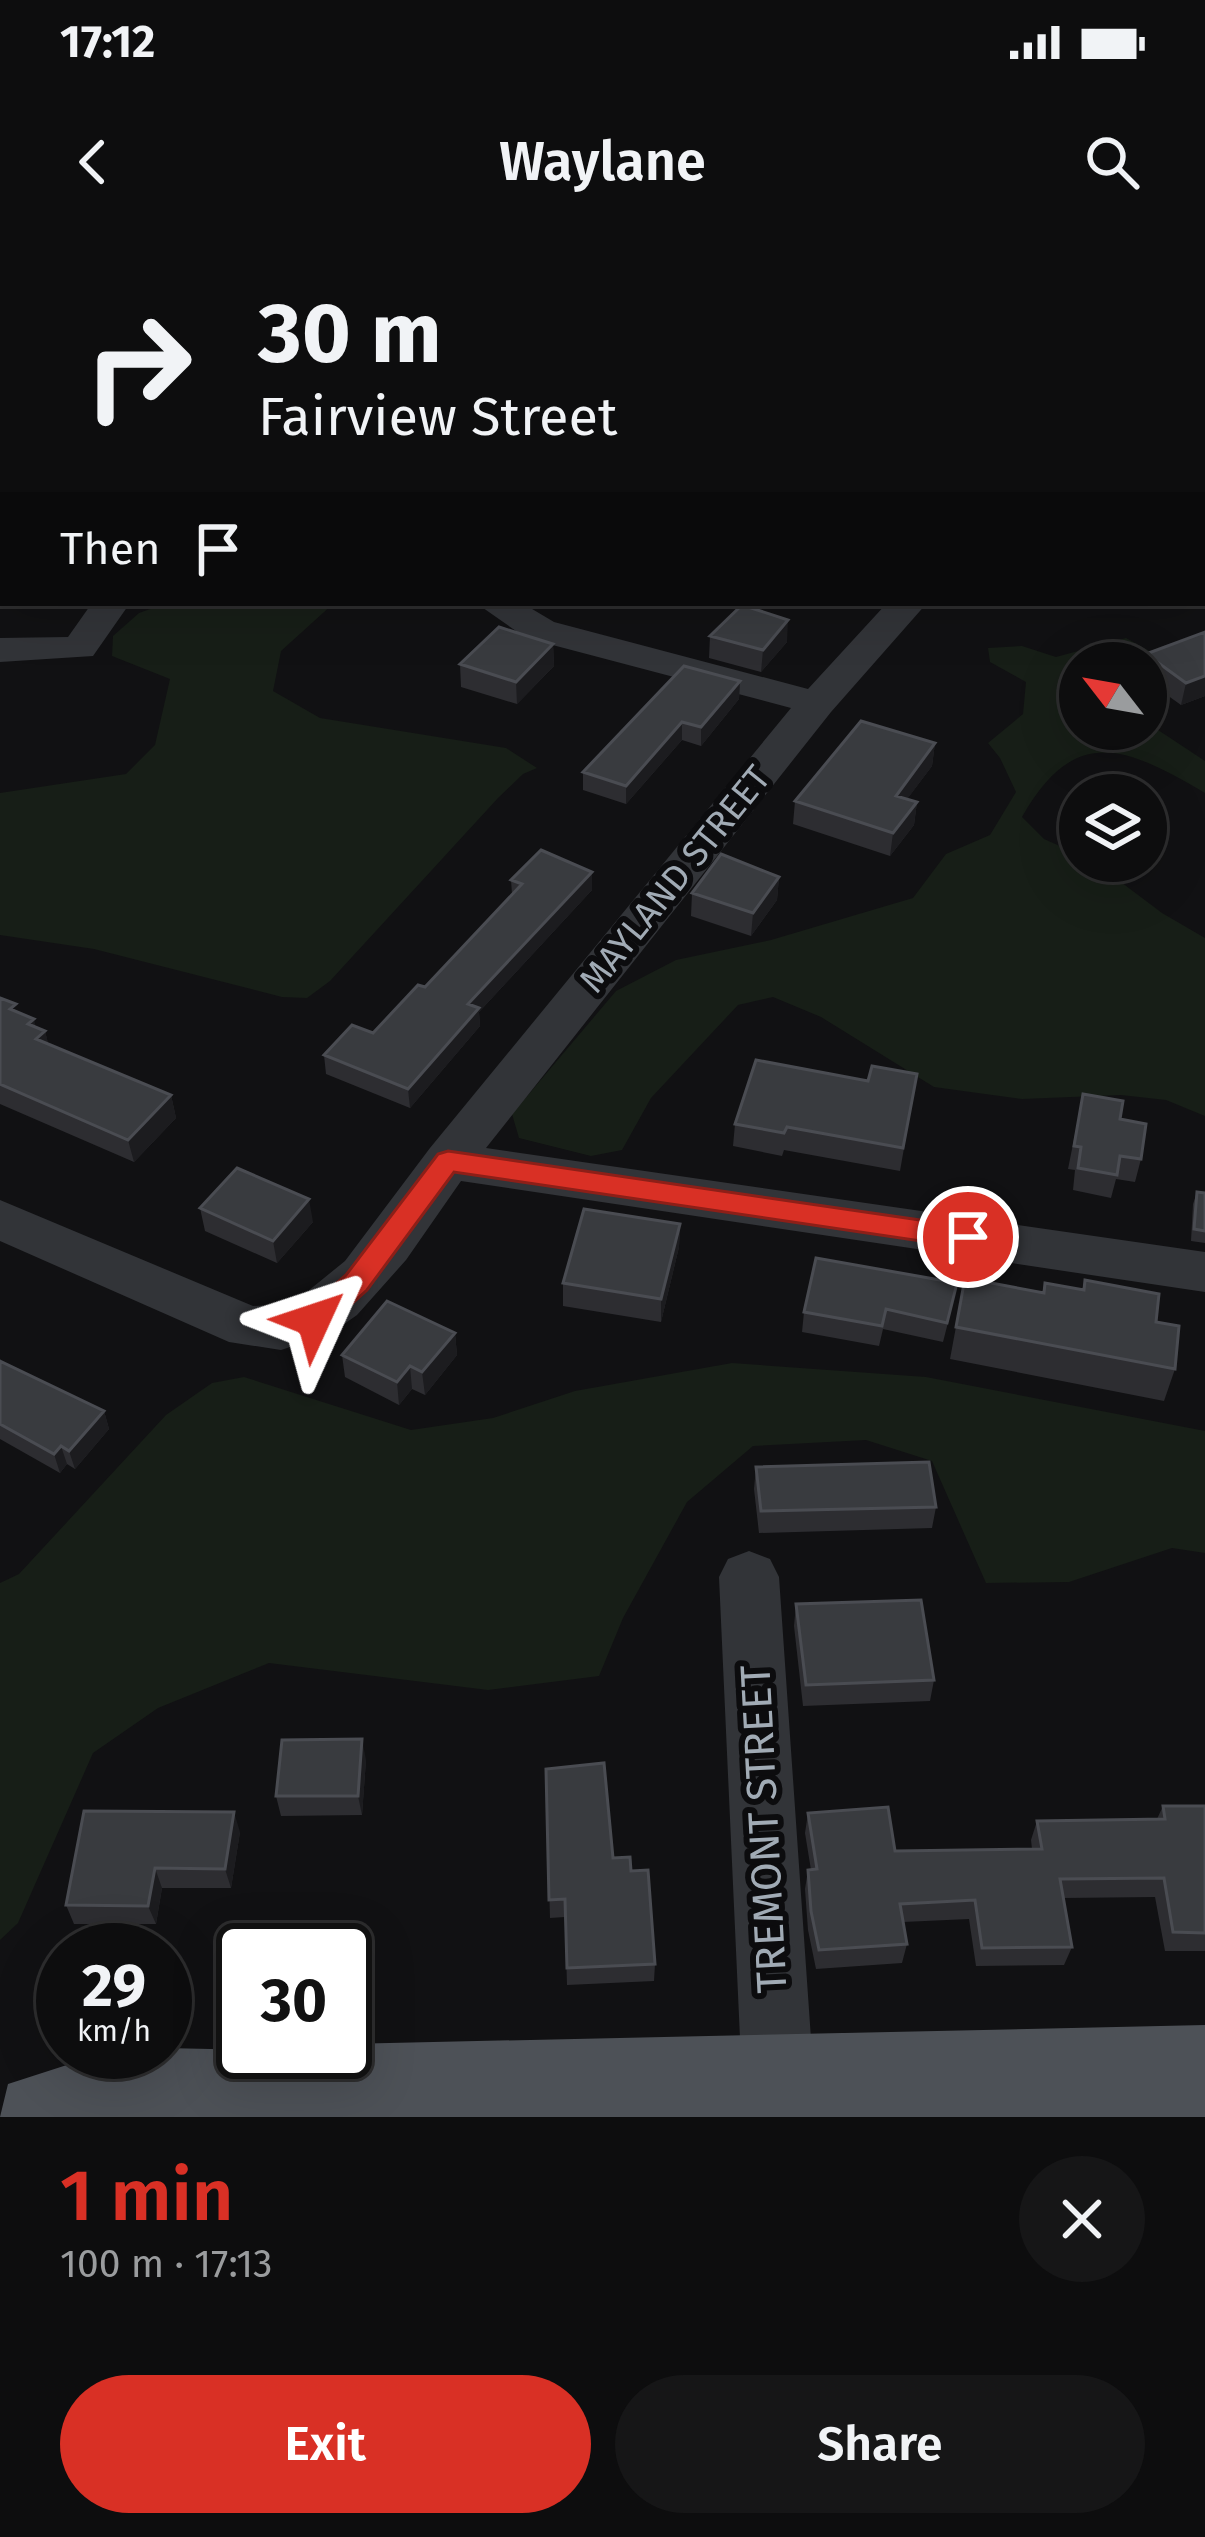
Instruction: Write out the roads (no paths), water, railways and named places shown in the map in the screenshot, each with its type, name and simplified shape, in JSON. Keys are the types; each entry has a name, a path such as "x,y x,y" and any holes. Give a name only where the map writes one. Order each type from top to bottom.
{"main road":[{"path":"41,2117 104,2100 148,2095 273,2106 778,2082 1205,2071"}],"street":[{"path":"0,650 79,648 109,606"},
{"path":"500,606 540,630 817,704"},
{"name":"MAYLAND STREET","path":"0,1219 248,1327 279,1331 304,1325 339,1302 817,704 905,606"},
{"path":"448,1161 1205,1272"},
{"name":"TREMONT STREET","path":"749,1577 778,2082"}]}
